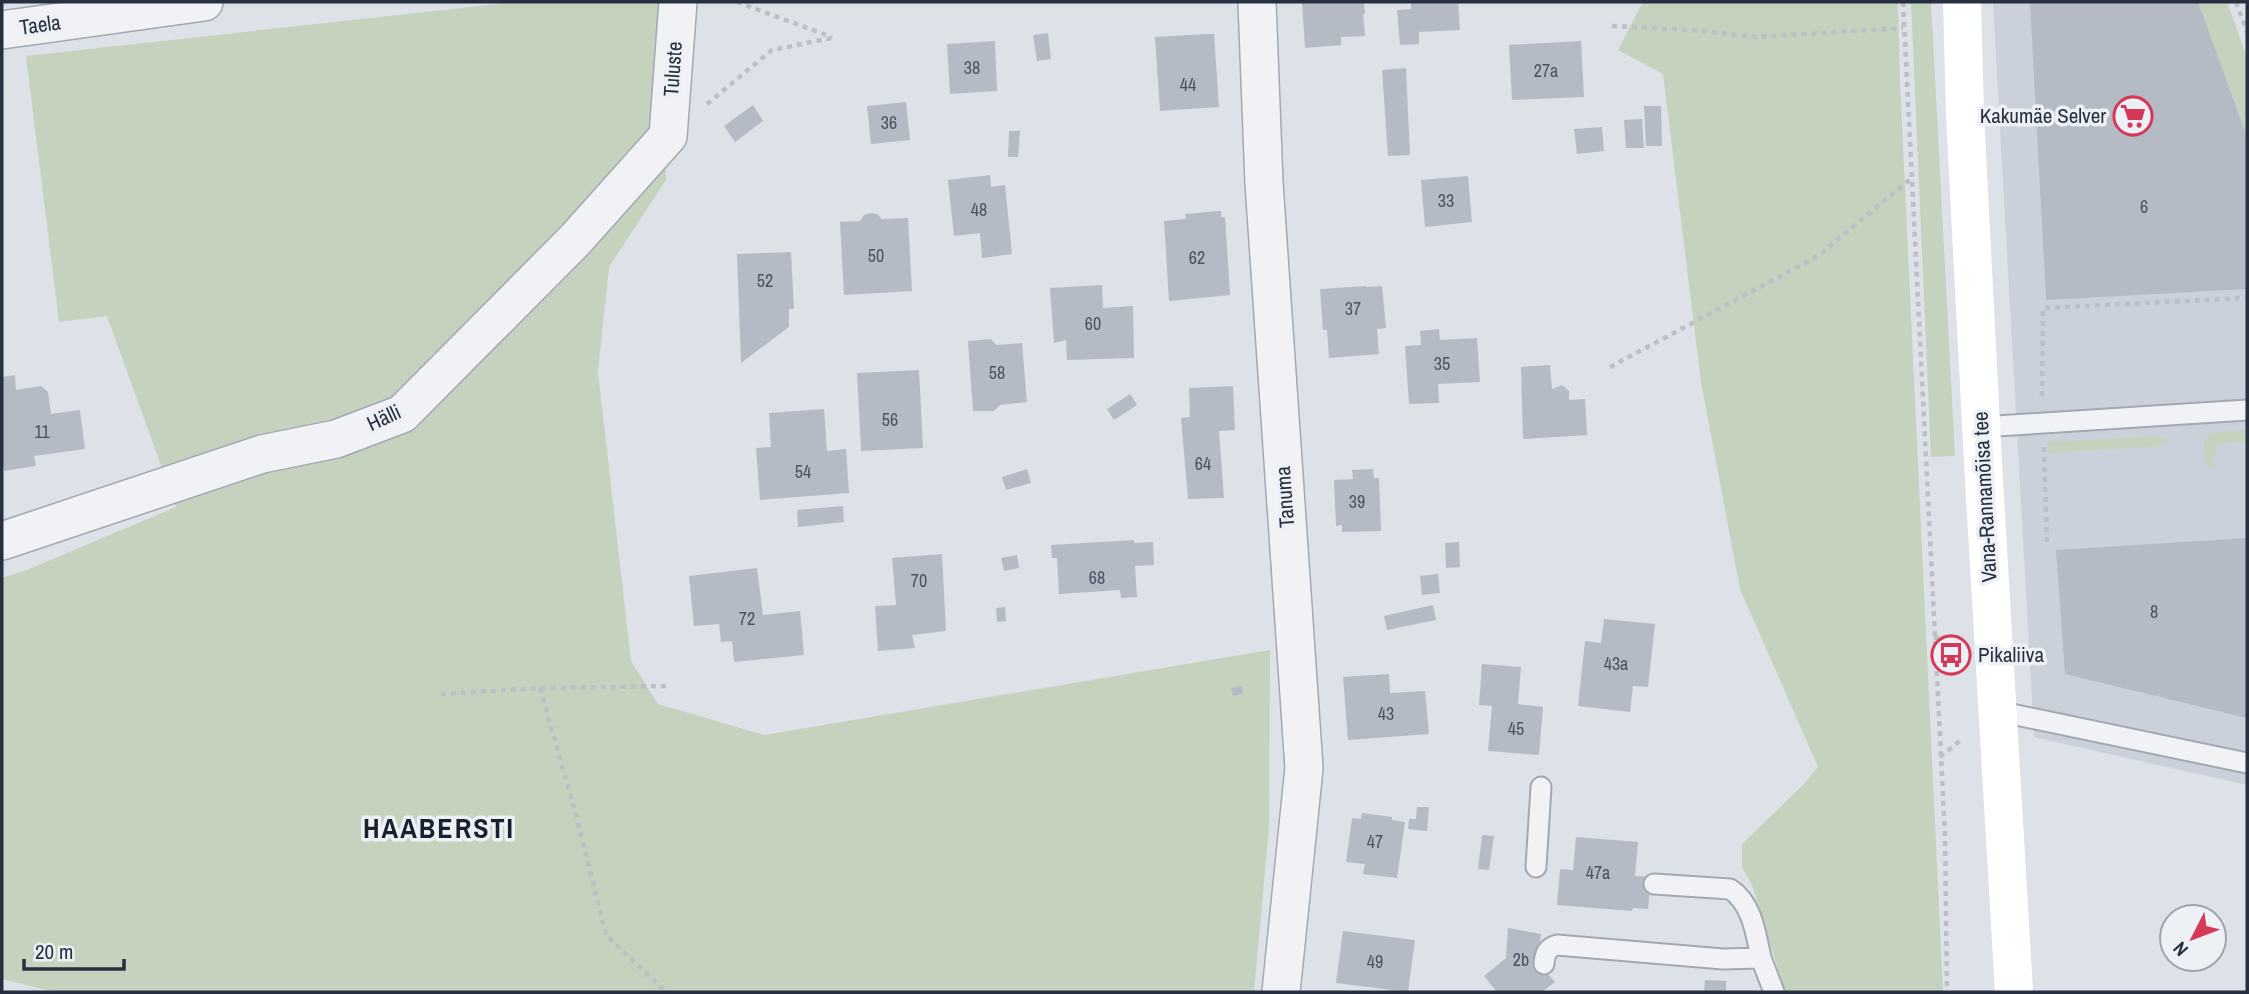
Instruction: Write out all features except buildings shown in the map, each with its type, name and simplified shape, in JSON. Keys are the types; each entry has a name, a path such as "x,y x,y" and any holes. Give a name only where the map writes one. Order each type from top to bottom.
{"street":[{"name":"Taela","path":"2,30 204,2"},
{"name":"Tuluste","path":"668,136 678,2"},
{"name":"Tanuma","path":"1256,2 1264,183 1304,768 1281,992"},
{"name":"Vana-Rannamõisa tee","path":"1962,2 1981,427 2014,992"},
{"name":"Hälli","path":"2,541 262,454 336,439 402,414 575,240 668,136"}],"lane":[{"path":"1981,427 2247,410"},
{"path":"1997,711 2247,763"},
{"path":"1536,867 1541,787"},
{"path":"1654,884 1730,889 1735,892 1753,923 1761,958 1774,992"},
{"path":"1544,964 1549,948 1557,945 1723,959 1761,958"}],"path":[{"path":"668,136 772,50 832,38 737,2"},
{"path":"1903,2 1945,835 1947,992"},
{"path":"2236,2 2247,32"},
{"path":"1612,26 1756,37 1903,28"},
{"path":"1610,367 1818,256 1913,176"},
{"path":"2047,545 2043,308 2247,298"},
{"path":"441,694 540,688 669,686"},
{"path":"540,688 606,935 666,992"}],"shaded area":[{"path":"1993,2 2227,2 2247,58 2247,785 2034,737"}],"green space":[{"path":"516,2 660,2 666,180 609,267 598,372 631,661 658,704 764,735 1270,650 1269,826 1254,992 55,992 2,979 2,578 176,507 107,316 59,322 26,56"},
{"path":"1643,2 1898,2 1943,992 1785,992 1752,885 1742,867 1742,844 1818,767 1740,589 1701,382 1663,74 1618,50"},
{"path":"1911,2 1931,2 1955,456 1931,457"},
{"path":"2198,2 2227,2 2247,58 2247,137"},
{"path":"2247,430 2247,442 2217,444 2213,468 2209,468 2205,463 2204,441 2215,432"},
{"path":"2157,436 2168,441 2160,446 2049,453 2047,442"}],"place":[{"name":"Kakumäe Selver","path":"2133,116"},
{"name":"Pikaliiva","path":"1951,655"}],"district":[{"name":"HAABERSTI","path":"439,828"}]}
